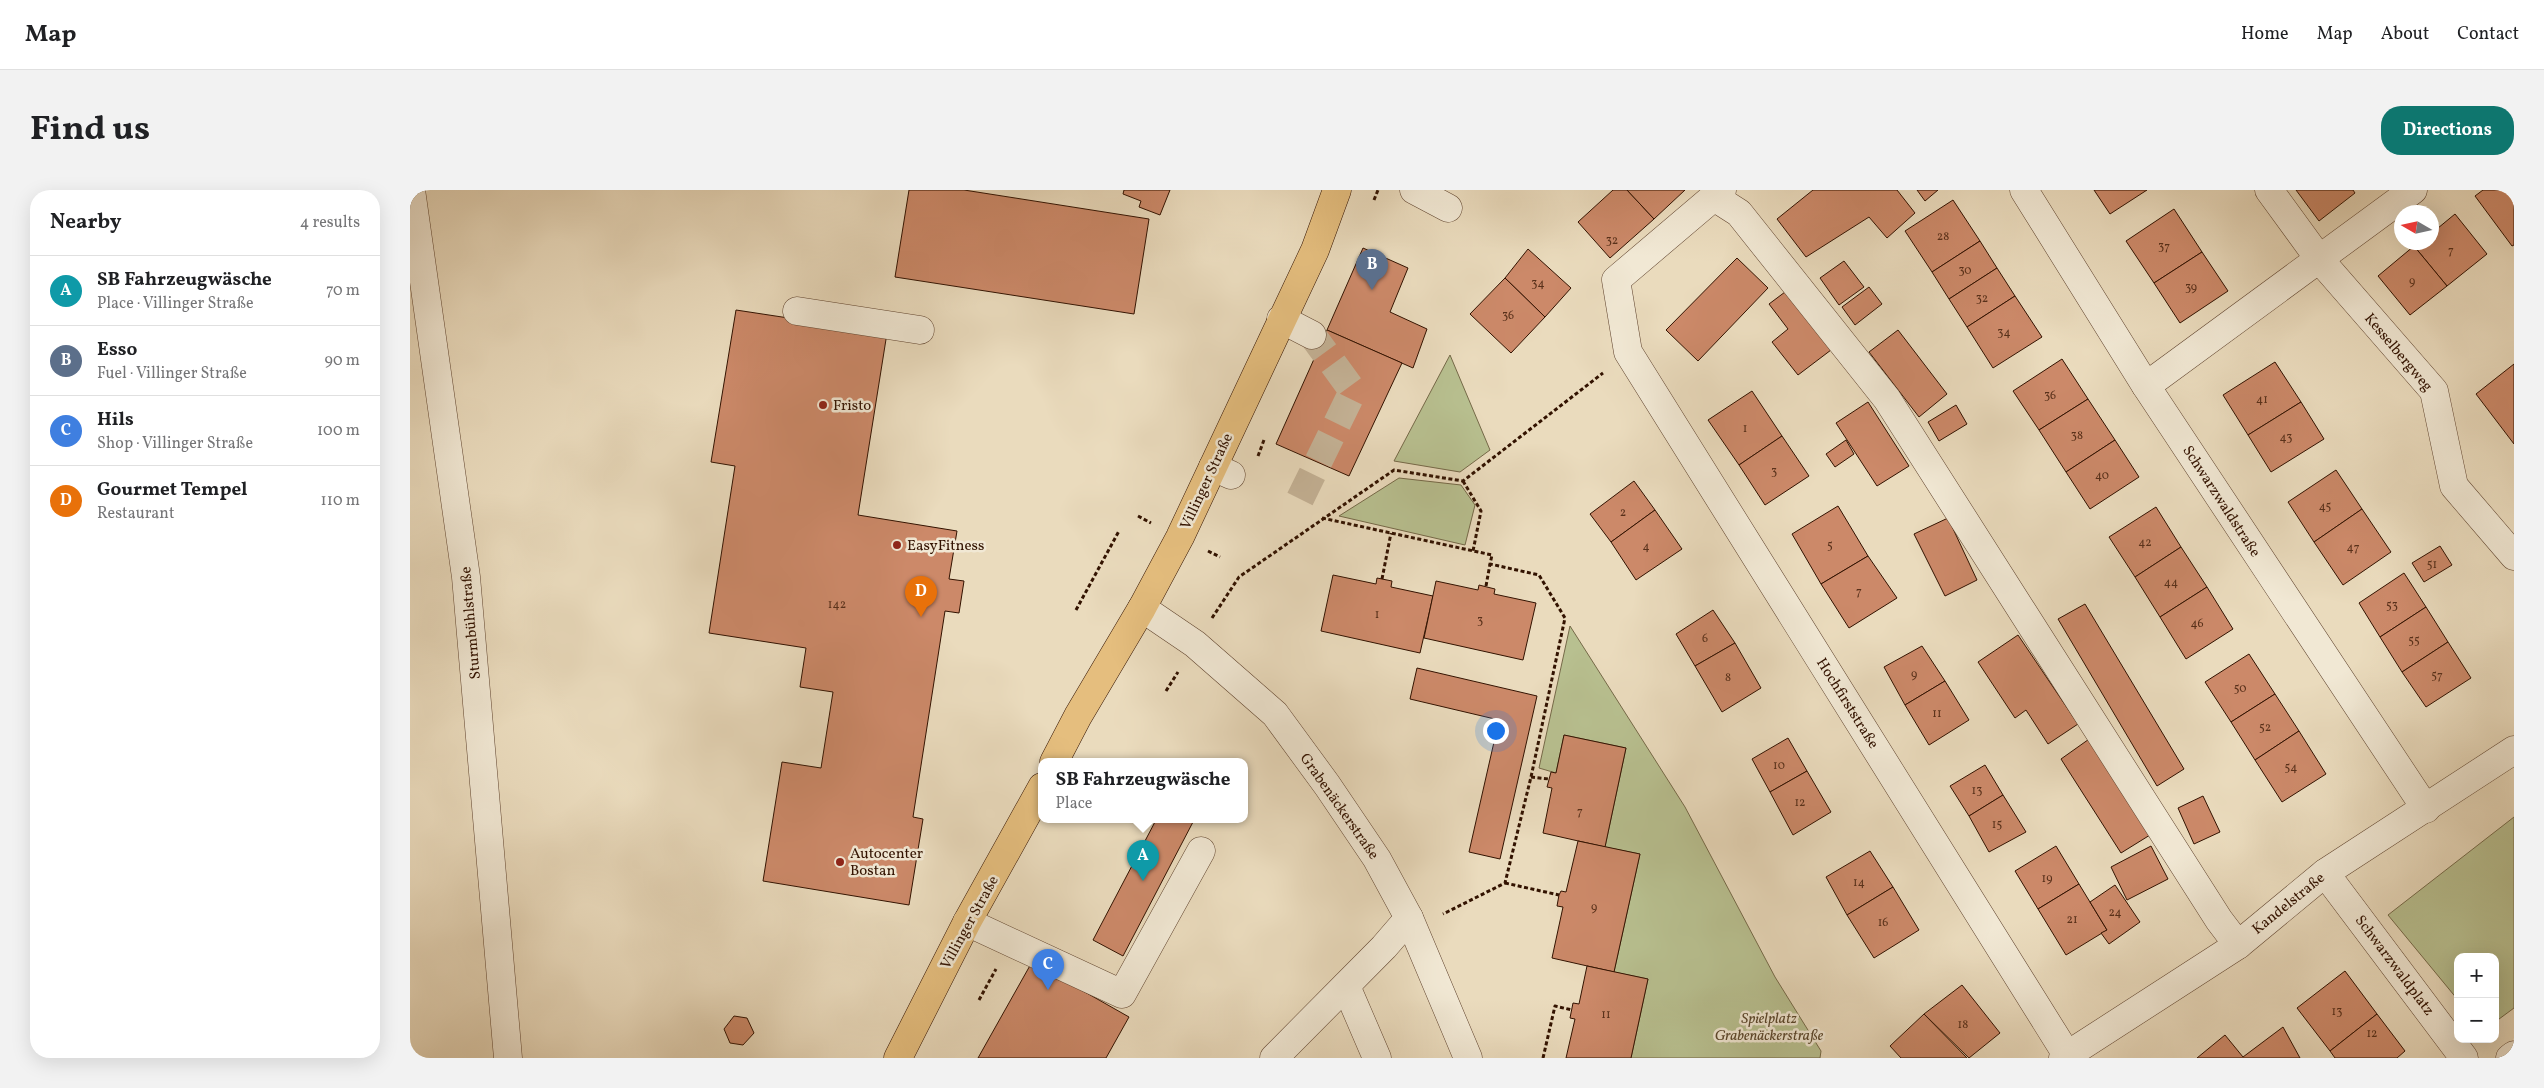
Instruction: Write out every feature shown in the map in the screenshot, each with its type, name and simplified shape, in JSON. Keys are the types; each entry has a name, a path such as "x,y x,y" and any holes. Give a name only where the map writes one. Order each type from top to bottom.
{"main road":[{"name":"Villinger Straße","path":"1056,758 1078,716 1222,471 1281,319 1315,250 1337,190"},
{"name":"Villinger Straße","path":"898,1058 967,922 1038,794"}],"street":[{"name":"Sturmbühlstraße","path":"411,190 466,577 508,1058"},
{"path":"1414,190 1448,208"},
{"name":"Schwarzwaldstraße","path":"2024,190 2146,386 2426,809"},
{"name":"Kesselbergweg","path":"2268,190 2320,260 2434,391 2454,486 2514,556"},
{"path":"2146,386 2413,190"},
{"path":"1628,352 1616,280 1718,193 1739,213 1886,398 2219,920 2238,945"},
{"path":"797,311 920,330"},
{"path":"1281,319 1312,335"},
{"name":"Hochfirststraße","path":"1628,352 2065,1056"},
{"name":"Grabenäckerstraße","path":"1142,608 1195,644 1274,714 1328,785 1377,859 1411,924 1468,1058"},
{"name":"Kandelstraße","path":"2065,1056 2238,945 2325,873 2514,750"},
{"path":"967,922 1122,994 1200,851"},
{"name":"Schwarzwaldplatz","path":"2325,873 2464,1058"},
{"path":"1274,1058 1411,924"},
{"path":"1346,986 1377,1058"},
{"path":"2510,1058 2514,1055"}],"path":[{"path":"1374,200 1378,190"},
{"path":"1195,644 1239,577 1322,518 1394,470 1463,481 1628,352"},
{"path":"1463,481 1482,511 1473,551"},
{"path":"1322,518 1492,555 1486,586"},
{"path":"1076,610 1119,531"},
{"path":"1382,579 1391,534"},
{"path":"1490,564 1539,575 1565,618 1531,777 1505,883"},
{"path":"1531,777 1549,779"},
{"path":"1411,924 1505,883 1559,895"},
{"path":"1543,1058 1555,1006 1572,1010"}],"green space":[{"path":"1450,355 1490,450 1460,472 1394,461"},
{"path":"1399,478 1461,485 1475,505 1465,545 1339,516"},
{"name":"Spielplatz Grabenäckerstraße","path":"1570,626 1685,807 1775,977 1821,1051 1820,1058 1631,1058 1648,979 1614,972 1640,854 1605,847 1626,748 1564,735 1556,773 1539,768"},
{"path":"2514,817 2514,1008 2499,1019 2499,953 2454,953 2454,995 2388,915"}],"building":[{"path":"909,190 964,190 1149,219 1134,314 895,277"},
{"path":"1124,190 1170,190 1160,215 1139,207 1141,201 1123,194"},
{"path":"1613,190 1627,190 1654,219 1610,258 1578,222"},
{"path":"1627,190 1685,190 1654,219"},
{"path":"1813,190 1897,190 1915,213 1887,238 1869,217 1806,257 1777,219"},
{"path":"1917,190 1938,190 1925,201"},
{"path":"2094,190 2147,190 2110,214"},
{"path":"2296,190 2353,190 2355,193 2319,221"},
{"path":"2483,190 2514,190 2514,245 2512,246 2475,196"},
{"path":"1953,200 1980,241 1932,272 1905,231"},
{"path":"2174,209 2202,252 2154,283 2126,241"},
{"path":"2455,214 2487,254 2447,286 2417,250 2439,250 2439,227"},
{"path":"1980,241 1997,268 1949,299 1932,272"},
{"path":"1363,248 1408,268 1390,312 1427,329 1413,368 1327,330"},
{"path":"1528,249 1571,288 1545,317 1505,278"},
{"path":"2409,250 2417,250 2447,286 2410,315 2378,276"},
{"path":"2202,252 2228,291 2180,323 2154,283"},
{"path":"1737,258 1768,288 1698,361 1666,330"},
{"path":"1844,261 1864,287 1839,305 1820,278"},
{"path":"1997,268 2015,296 1967,327 1949,299"},
{"path":"1505,278 1545,317 1511,353 1470,314"},
{"path":"1869,287 1882,304 1855,325 1842,307"},
{"path":"1785,292 1831,350 1798,375 1772,342 1788,329 1769,304"},
{"path":"2015,296 2042,337 1993,368 1967,327"},
{"path":"736,310 887,333 858,515 957,531 949,579 964,581 959,613 945,611 913,817 923,819 909,905 763,881 782,762 821,768 833,692 800,687 806,648 709,633 735,466 711,462"},
{"path":"1327,330 1402,363 1349,476 1276,444"},
{"path":"1898,330 1947,394 1919,417 1869,352"},
{"path":"2062,359 2088,399 2039,430 2013,391"},
{"path":"2275,362 2301,402 2248,435 2223,395"},
{"path":"2514,364 2514,444 2476,394"},
{"path":"1752,391 1782,436 1739,465 1708,420"},
{"path":"2088,399 2115,440 2066,472 2039,430"},
{"path":"1868,402 1909,466 1877,486 1836,423"},
{"path":"2301,402 2324,439 2271,472 2248,435"},
{"path":"1956,405 1967,424 1939,441 1928,422"},
{"path":"1782,436 1809,476 1765,505 1739,465"},
{"path":"1846,440 1854,454 1835,467 1826,454"},
{"path":"2115,440 2139,477 2090,509 2066,472"},
{"path":"2336,470 2362,509 2314,542 2288,502"},
{"path":"1634,481 1655,510 1611,542 1590,514"},
{"path":"1838,506 1868,556 1821,584 1792,534"},
{"path":"2156,507 2181,547 2135,577 2109,537"},
{"path":"2362,509 2391,552 2343,585 2314,542"},
{"path":"1655,510 1682,549 1636,580 1611,542"},
{"path":"1948,518 1977,580 1945,596 1914,534"},
{"path":"2440,546 2452,565 2424,582 2412,563"},
{"path":"2181,547 2207,587 2160,617 2135,577"},
{"path":"1868,556 1897,598 1849,628 1821,584"},
{"path":"2404,573 2426,607 2380,637 2359,603"},
{"path":"1333,575 1376,584 1377,578 1392,581 1391,587 1433,596 1420,653 1321,631"},
{"path":"1436,581 1478,590 1479,585 1495,589 1494,594 1536,603 1523,660 1424,638"},
{"path":"2207,587 2233,629 2186,659 2160,617"},
{"path":"2085,604 2184,769 2157,786 2058,619"},
{"path":"2426,607 2448,642 2402,672 2380,637"},
{"path":"1713,610 1735,643 1695,666 1676,634"},
{"path":"2018,635 2078,724 2048,744 2026,710 2015,718 1978,662"},
{"path":"2448,642 2471,678 2426,707 2402,672"},
{"path":"1735,643 1761,688 1722,712 1695,666"},
{"path":"1922,646 1945,681 1905,705 1884,667"},
{"path":"2249,654 2275,694 2231,722 2205,682"},
{"path":"1417,668 1537,696 1500,859 1469,852 1499,720 1410,699"},
{"path":"1945,681 1969,720 1929,745 1905,705"},
{"path":"2275,694 2299,731 2255,760 2231,722"},
{"path":"2299,731 2326,774 2282,802 2255,760"},
{"path":"1564,735 1626,748 1605,847 1543,833 1552,788 1547,787 1551,772 1556,773"},
{"path":"2092,737 2150,835 2121,853 2061,759"},
{"path":"1788,738 1807,771 1770,792 1752,759"},
{"path":"1985,765 2003,795 1969,816 1950,786"},
{"path":"1807,771 1831,812 1793,835 1770,792"},
{"path":"2003,795 2026,832 1989,852 1969,816"},
{"path":"2203,796 2220,832 2194,844 2178,808"},
{"path":"1154,823 1192,823 1123,956 1093,940"},
{"path":"1578,841 1640,854 1614,972 1552,958 1563,907 1557,906 1559,895 1561,891 1566,892"},
{"path":"2056,846 2079,884 2038,909 2015,871"},
{"path":"2151,846 2168,879 2127,900 2111,867"},
{"path":"1870,851 1893,887 1847,915 1826,877"},
{"path":"2079,884 2107,930 2066,955 2038,909"},
{"path":"2115,885 2140,922 2109,944 2101,933 2107,930 2090,902"},
{"path":"1893,887 1919,930 1874,958 1847,915"},
{"path":"1032,962 1129,1017 1106,1058 978,1058"},
{"path":"1587,966 1648,979 1631,1058 1566,1058 1575,1019 1570,1018 1573,1003 1579,1004"},
{"path":"2345,971 2377,1014 2330,1051 2297,1008"},
{"path":"1962,985 2000,1033 1969,1058 1924,1014"},
{"path":"1924,1014 1967,1058 1901,1058 1890,1046"},
{"path":"2377,1014 2405,1051 2397,1058 2335,1058 2330,1051"},
{"path":"734,1016 747,1018 754,1033 743,1045 730,1043 724,1029"},
{"path":"2283,1027 2300,1058 2197,1058 2225,1035 2243,1057"}],"tunnel":[{"path":"1300,499 1353,391 1312,335"}],"place":[{"name":"Esso","path":"1372,290"},
{"name":"Fristo","path":"823,405"},
{"name":"EasyFitness","path":"897,545"},
{"name":"Gourmet Tempel","path":"921,617"},
{"name":"Autocenter Bostan","path":"840,862"},
{"name":"SB Fahrzeugwäsche","path":"1143,881"},
{"name":"Hils","path":"1048,990"}]}
